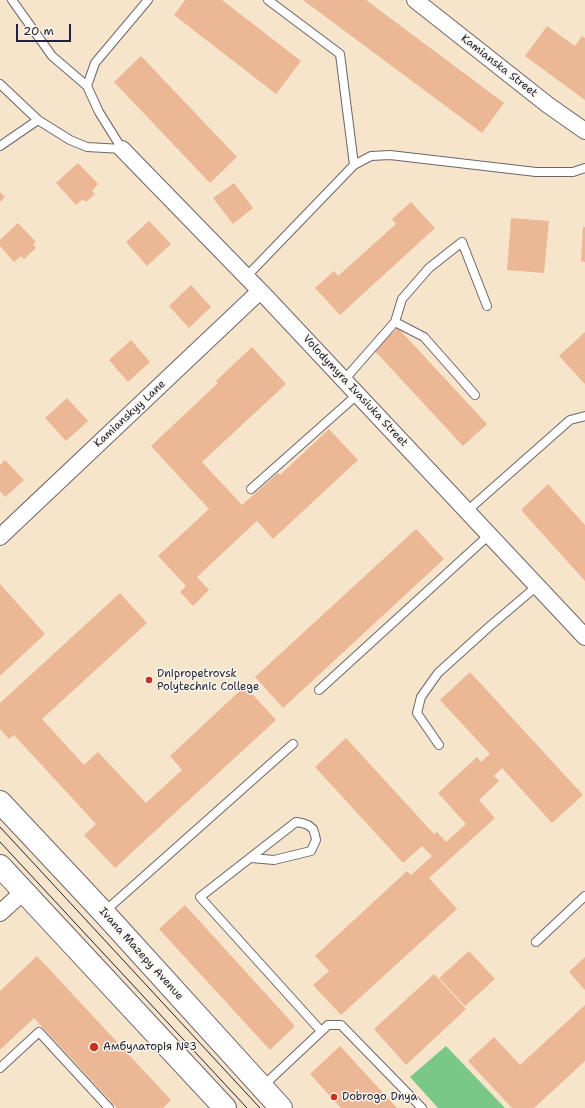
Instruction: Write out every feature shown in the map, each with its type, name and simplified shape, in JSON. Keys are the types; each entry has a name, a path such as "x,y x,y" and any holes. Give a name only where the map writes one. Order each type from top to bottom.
{"highway":[{"name":"Ivana Mazepy Avenue","path":"0,802 104,913 281,1108"},
{"path":"0,866 219,1106"}],"street":[{"name":"Kamianska Street","path":"415,0 548,105 585,131"},
{"name":"Volodymyra Ivasiuka Street","path":"122,149 358,394 585,637"},
{"name":"Kamianskyy Lane","path":"0,537 260,291"},
{"path":"0,913 24,891"}],"lane":[{"path":"12,0 52,56 88,86 99,112 122,149"},
{"path":"88,86 95,63 148,0"},
{"path":"268,0 340,54 354,165"},
{"path":"0,84 38,120 70,140 87,147 122,149"},
{"path":"0,146 38,120"},
{"path":"246,277 354,165 371,156 390,156 536,172 573,172 585,168"},
{"path":"344,380 395,322 402,299 429,268 462,242 487,306"},
{"path":"395,322 424,337 475,395"},
{"path":"251,489 358,394"},
{"path":"467,512 570,420 585,416"},
{"path":"319,690 490,535"},
{"path":"439,745 417,714 421,697 438,673 537,586"},
{"path":"104,913 293,744"},
{"path":"251,858 274,860 311,851 316,840 315,835 308,825 296,822 200,897 320,1031"},
{"path":"536,942 585,896"},
{"path":"262,1087 320,1031 328,1025 342,1025 422,1108"},
{"path":"0,1068 39,1032 109,1108"}],"green space":[{"path":"446,1046 505,1108 438,1108 410,1077"}],"building":[{"path":"185,0 222,0 301,61 276,94 174,15"},
{"path":"303,0 366,0 504,103 482,133"},
{"path":"547,26 575,46 582,36 585,38 585,100 525,56"},
{"path":"141,56 237,157 210,183 114,82"},
{"path":"78,163 98,184 92,191 95,194 86,202 83,199 76,205 56,183"},
{"path":"234,183 253,208 233,224 213,198"},
{"path":"0,192 5,197 0,202"},
{"path":"411,202 435,228 340,315 315,288 334,271 338,276 396,224 392,219"},
{"path":"511,218 549,221 544,273 507,270"},
{"path":"149,221 171,244 147,266 126,242"},
{"path":"18,223 36,242 33,244 36,248 24,259 21,256 14,262 0,246 0,240"},
{"path":"583,227 585,227 585,262 581,261"},
{"path":"191,285 211,307 189,328 169,306"},
{"path":"398,328 487,424 463,446 374,350"},
{"path":"585,332 585,384 559,356"},
{"path":"131,340 150,362 128,382 109,360"},
{"path":"252,347 286,384 202,462 242,505 278,473 280,475 329,429 358,460 273,539 257,521 197,577 209,590 193,606 180,592 186,586 158,556 209,509 151,446 218,383 216,381"},
{"path":"67,398 88,421 66,441 45,418"},
{"path":"5,460 24,480 5,497 0,491 0,465"},
{"path":"548,484 585,525 585,581 521,510"},
{"path":"416,529 444,559 283,708 255,677"},
{"path":"0,584 45,634 0,676"},
{"path":"120,593 147,623 42,719 84,765 98,752 146,803 182,770 170,756 245,686 276,720 115,868 84,835 96,824 14,735 9,739 0,729 0,703"},
{"path":"470,672 583,795 552,823 502,768 494,776 499,781 479,800 495,818 429,878 457,909 341,1015 313,985 329,971 315,956 407,871 411,875 432,856 422,846 403,863 315,767 346,738 434,834 437,832 446,842 466,824 438,793 477,757 481,762 490,754 440,700"},
{"path":"185,905 295,1026 270,1050 159,929"},
{"path":"469,951 495,979 465,1006 439,978"},
{"path":"37,956 171,1100 163,1108 117,1108 34,1018 0,1050 0,991"},
{"path":"585,957 585,990 569,972"},
{"path":"434,974 466,1009 406,1065 374,1029"},
{"path":"585,1005 585,1061 534,1108 512,1108 468,1061 494,1037 520,1065"},
{"path":"340,1046 397,1108 341,1108 310,1074"}],"tram line":[{"path":"0,827 260,1108"},
{"path":"0,842 247,1108"}],"place":[{"name":"Dnipropetrovsk Polytechnic College","path":"149,680"},
{"name":"Амбулаторія №3","path":"94,1047"},
{"name":"Dobrogo Dnya","path":"334,1097"}]}
